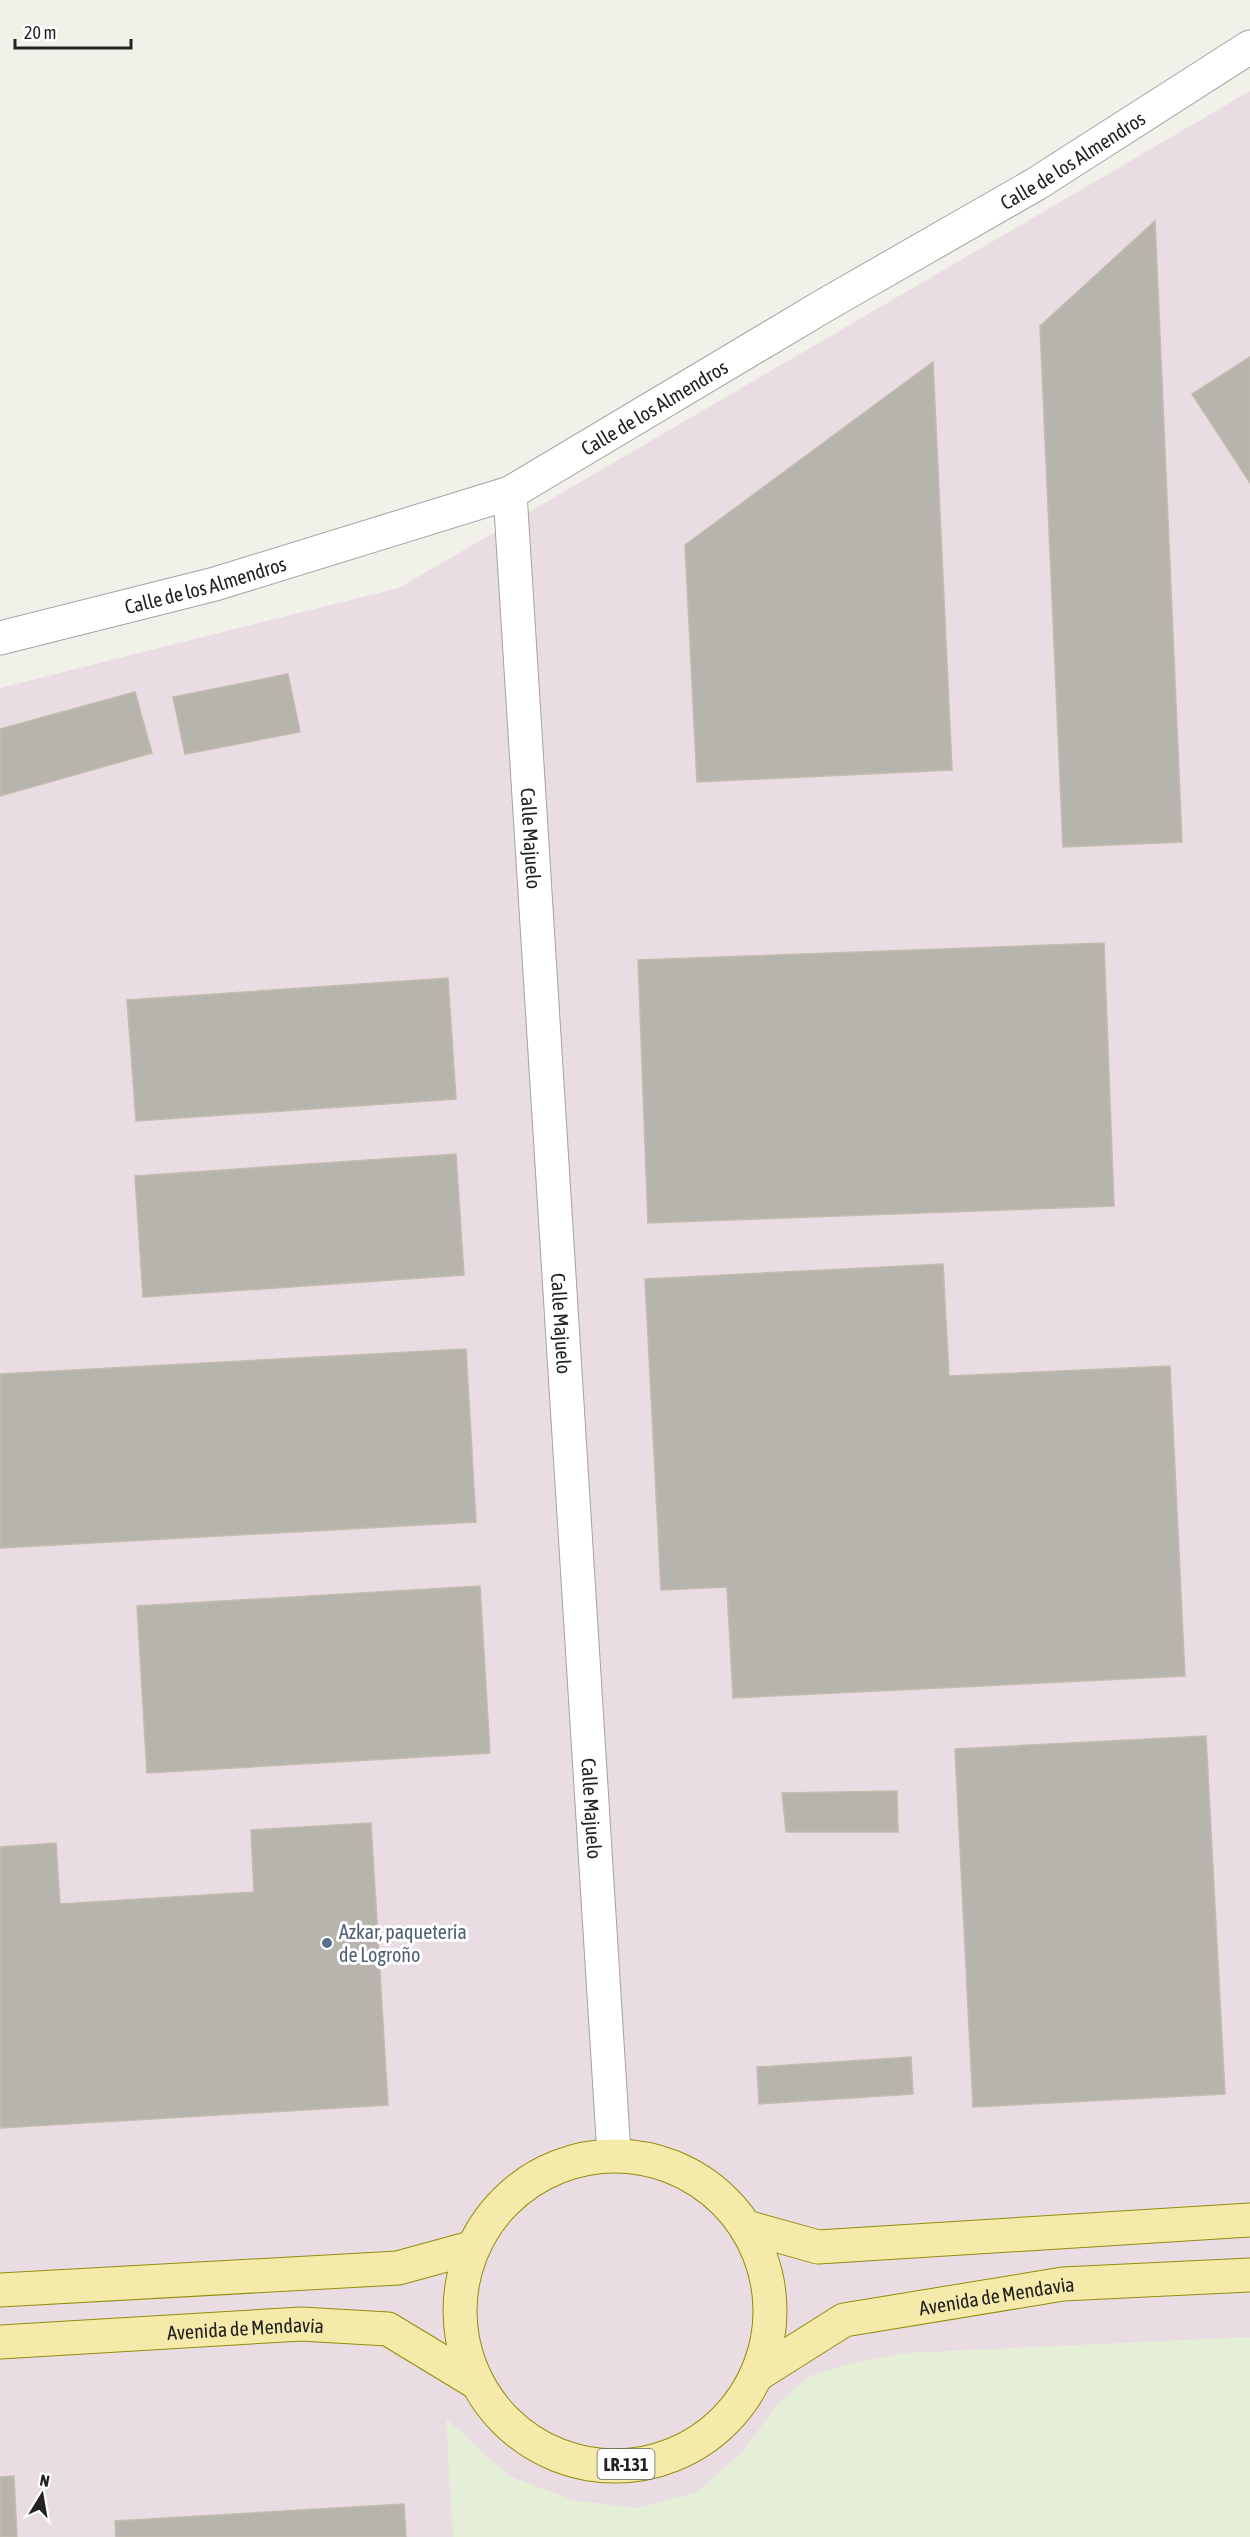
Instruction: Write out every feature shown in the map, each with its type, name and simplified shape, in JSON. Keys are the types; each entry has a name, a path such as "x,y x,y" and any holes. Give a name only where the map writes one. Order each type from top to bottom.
{"main road":[{"name":"LR-131","path":"750,2228 773,2300 760,2373 733,2415 693,2447 646,2464 596,2466 548,2452 507,2423 477,2383 461,2339 459,2293 471,2248 505,2198 555,2166 614,2154 692,2173 750,2228 818,2247 1250,2220"},
{"path":"0,2290 398,2268 471,2248"},
{"name":"Avenida de Mendavia","path":"760,2373 844,2320 1063,2284 1250,2275"},
{"name":"Avenida de Mendavia","path":"0,2342 301,2324 388,2329 477,2383"}],"street":[{"name":"Calle de los Almendros","path":"0,638 215,584 510,493 825,305 1036,184 1250,47"},
{"name":"Calle Majuelo","path":"510,493 614,2154"}],"shaded area":[{"path":"1250,91 1250,2537 0,2537 0,688 399,588"}],"green space":[{"path":"1250,2337 1250,2537 453,2537 446,2418 509,2476 573,2500 637,2508 697,2492 743,2451 777,2405 809,2376 849,2364 904,2353"}],"building":[{"path":"1155,221 1182,842 1063,847 1040,326"},
{"path":"1250,357 1250,483 1192,394"},
{"path":"933,362 952,770 697,782 685,545"},
{"path":"288,674 300,732 185,754 173,697"},
{"path":"135,692 152,753 0,796 0,729"},
{"path":"1104,943 1114,1206 648,1223 638,960"},
{"path":"448,978 456,1099 136,1121 127,1000"},
{"path":"456,1154 464,1275 143,1297 135,1176"},
{"path":"943,1264 949,1376 1170,1366 1185,1676 733,1698 727,1587 661,1590 645,1279"},
{"path":"466,1349 476,1522 0,1548 0,1374"},
{"path":"480,1586 490,1753 147,1773 137,1606"},
{"path":"1206,1736 1225,2094 973,2107 955,1749"},
{"path":"897,1791 898,1832 786,1832 782,1793"},
{"path":"371,1823 388,2105 0,2128 0,1847 56,1843 60,1904 254,1892 251,1830"},
{"path":"911,2057 913,2094 759,2104 757,2067"},
{"path":"14,2476 17,2537 0,2537 0,2477"},
{"path":"404,2504 406,2537 116,2537 115,2521"}],"place":[{"name":"Azkar, paquetería de Logroño","path":"327,1943"}]}
